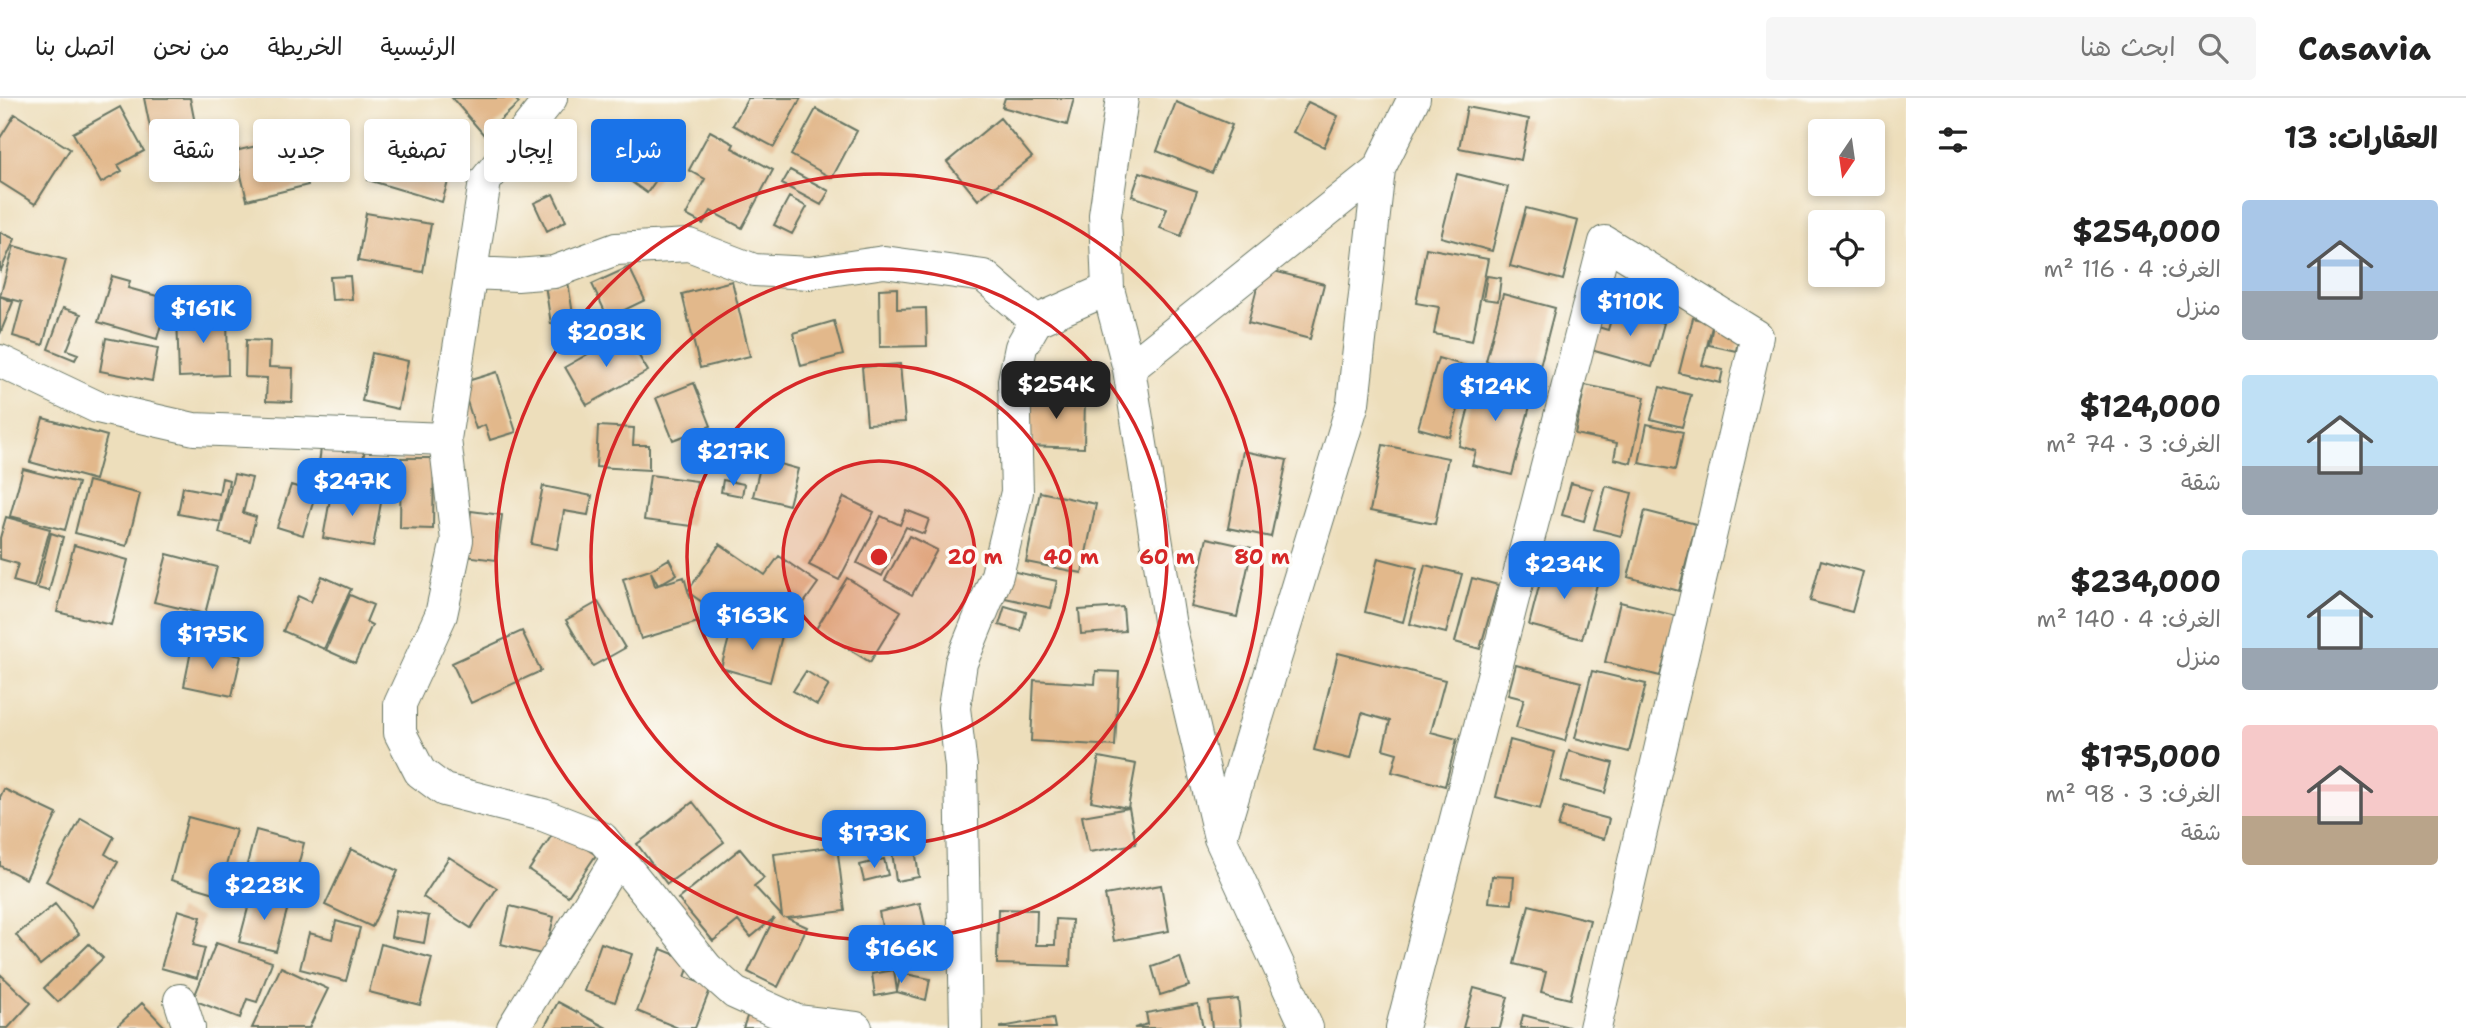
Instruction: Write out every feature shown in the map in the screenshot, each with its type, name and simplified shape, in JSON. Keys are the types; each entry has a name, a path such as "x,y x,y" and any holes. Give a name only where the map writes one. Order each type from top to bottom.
{"street":[{"path":"551,98 485,181 445,439 457,540 441,615 400,704 400,733 420,772 444,790 542,815 603,838 707,968 735,993 797,1021 856,1028"},
{"path":"1122,98 1105,215 1108,289 1129,369 1170,626 1220,838 1307,1028"},
{"path":"1220,838 1353,402 1379,169 1413,98"},
{"path":"1129,369 1379,169"},
{"path":"1402,1028 1605,242 1757,336 1594,1028"},
{"path":"471,274 517,275 554,272 616,249 690,245 754,270 810,273 884,262 984,276 1036,321"},
{"path":"966,1028 961,767 954,708 961,663 997,575 1017,492 1014,382 1021,347 1036,321 1108,289"},
{"path":"0,361 97,407 194,429 445,439"},
{"path":"513,1028 618,857"}],"building":[{"path":"144,98 190,98 194,119 149,119 149,122"},
{"path":"452,98 514,98 519,103 502,119 484,119 484,135"},
{"path":"748,98 801,98 774,147 733,125"},
{"path":"1005,98 1074,98 1067,125 1002,107"},
{"path":"1176,102 1232,125 1212,173 1157,151"},
{"path":"1308,102 1338,116 1324,147 1293,132"},
{"path":"120,107 144,151 118,165 122,171 101,183 73,133"},
{"path":"1467,107 1529,119 1521,160 1459,148"},
{"path":"816,109 857,131 832,178 791,155"},
{"path":"15,114 70,149 35,204 0,182 0,138"},
{"path":"1000,118 1032,157 978,200 947,162"},
{"path":"710,131 734,144 732,148 773,170 742,228 711,211 703,224 686,215 705,179 689,170"},
{"path":"253,147 253,182 307,182 308,185 247,200 239,167 239,150"},
{"path":"790,170 829,191 821,205 782,184"},
{"path":"1140,172 1197,191 1181,236 1160,228 1167,208 1132,196"},
{"path":"1457,174 1508,187 1492,251 1441,237"},
{"path":"375,182 448,182 442,202"},
{"path":"632,182 655,182 647,193"},
{"path":"553,194 566,221 547,231 534,203"},
{"path":"789,197 807,207 792,234 774,225"},
{"path":"1526,208 1578,221 1563,280 1510,266"},
{"path":"366,213 431,224 423,272 358,261"},
{"path":"0,232 15,239 0,272"},
{"path":"14,246 66,260 43,345 13,336 22,302 0,296"},
{"path":"1426,248 1488,259 1472,341 1434,334 1439,307 1416,303"},
{"path":"629,267 645,300 608,318 592,284"},
{"path":"1262,268 1324,284 1310,339 1248,323"},
{"path":"112,276 130,281 128,288 168,299 157,339 98,322"},
{"path":"350,276 352,299 332,300 330,277"},
{"path":"1487,276 1501,278 1498,301 1483,299"},
{"path":"732,281 750,356 700,368 682,294"},
{"path":"568,282 574,321 551,324 545,285"},
{"path":"897,288 897,309 926,308 927,346 880,347 879,289"},
{"path":"1503,294 1555,308 1538,374 1486,361"},
{"path":"0,296 13,302 0,334"},
{"path":"63,308 81,314 67,350 78,354 75,360 48,349"},
{"path":"1614,309 1664,323 1652,367 1591,350 1598,327 1608,330"},
{"path":"227,314 228,375 179,377 177,315"},
{"path":"1693,318 1713,323 1702,365 1723,370 1720,383 1679,373"},
{"path":"1714,320 1741,326 1736,351 1709,345"},
{"path":"834,321 843,355 801,366 793,333"},
{"path":"625,333 648,371 587,405 565,367"},
{"path":"106,338 158,348 152,381 100,371"},
{"path":"246,340 270,341 269,367 293,368 292,402 266,401 267,378 245,377"},
{"path":"372,353 408,361 398,409 362,401"},
{"path":"1438,358 1470,367 1450,437 1418,428"},
{"path":"900,364 905,422 867,424 862,367"},
{"path":"1478,371 1521,382 1517,399 1531,402 1512,475 1472,465 1476,451 1459,446"},
{"path":"497,372 516,432 490,440 485,425 476,429 461,383"},
{"path":"694,383 711,426 673,440 656,398"},
{"path":"1585,385 1645,397 1631,463 1614,459 1617,443 1575,434"},
{"path":"1660,387 1691,395 1682,427 1651,419"},
{"path":"1029,394 1085,396 1084,448 1027,446"},
{"path":"43,418 107,436 95,480 30,462"},
{"path":"1647,424 1683,432 1675,470 1639,463"},
{"path":"598,426 634,428 633,445 649,445 649,470 596,467"},
{"path":"322,441 365,447 363,461 382,463 378,486 317,478"},
{"path":"1383,445 1448,458 1435,524 1370,511"},
{"path":"1243,451 1287,460 1271,537 1228,528"},
{"path":"401,458 434,458 433,529 400,528"},
{"path":"762,459 798,469 789,505 753,496"},
{"path":"23,469 78,483 65,530 10,516"},
{"path":"234,474 252,478 243,513 256,517 250,541 219,533"},
{"path":"650,475 697,481 691,526 644,520"},
{"path":"222,478 229,480 221,522 178,514 183,487 219,494"},
{"path":"723,480 744,484 742,496 721,492"},
{"path":"88,481 140,494 127,546 75,533"},
{"path":"1571,483 1593,489 1584,521 1562,515"},
{"path":"291,485 316,493 303,535 277,527"},
{"path":"543,486 592,496 588,515 564,511 557,549 531,544"},
{"path":"1606,486 1632,493 1621,536 1594,529"},
{"path":"332,488 382,497 373,547 323,538"},
{"path":"1040,492 1096,504 1082,573 1026,562"},
{"path":"844,497 874,512 839,580 809,565"},
{"path":"906,510 929,519 924,534 906,527 882,576 857,563 881,516 900,525"},
{"path":"471,511 502,515 496,560 465,556"},
{"path":"1645,511 1696,524 1679,591 1628,577"},
{"path":"6,517 50,529 34,587 13,581 18,564 0,559 0,538"},
{"path":"51,533 63,537 49,591 37,588"},
{"path":"909,536 937,550 912,595 885,580"},
{"path":"1207,538 1252,548 1237,617 1191,607"},
{"path":"720,544 765,575 779,556 818,583 784,631 739,599 725,618 689,593 698,622 641,639 623,579 650,570 669,559 677,574 658,585 651,572 655,586 684,577 688,591"},
{"path":"74,545 128,560 111,625 57,612"},
{"path":"167,554 217,567 205,614 154,602"},
{"path":"1378,558 1417,568 1403,622 1365,612"},
{"path":"1821,560 1863,572 1852,612 1810,601"},
{"path":"1545,563 1599,577 1582,639 1529,625"},
{"path":"1425,565 1462,574 1446,633 1410,624"},
{"path":"1011,571 1057,581 1051,608 1005,598"},
{"path":"322,576 351,589 324,649 283,631 298,596 311,602"},
{"path":"847,578 901,611 870,662 816,629"},
{"path":"1472,578 1498,585 1480,649 1455,642"},
{"path":"350,595 373,605 366,622 372,625 355,663 326,650"},
{"path":"598,602 625,648 593,666 566,620"},
{"path":"1620,602 1676,616 1660,676 1605,662"},
{"path":"1005,606 1026,612 1021,631 999,625"},
{"path":"1123,607 1125,631 1081,634 1079,610"},
{"path":"733,623 782,636 770,682 721,668"},
{"path":"522,631 541,671 471,703 452,663"},
{"path":"192,646 241,656 232,696 184,686"},
{"path":"1338,653 1445,680 1431,732 1457,739 1445,786 1392,772 1397,753 1383,749 1390,721 1362,713 1350,759 1314,750"},
{"path":"1516,665 1581,682 1565,741 1516,728 1524,699 1508,695"},
{"path":"806,671 829,685 817,705 793,691"},
{"path":"1096,671 1119,672 1115,746 1031,741 1034,680 1095,684"},
{"path":"1592,671 1646,684 1629,752 1575,738"},
{"path":"1510,740 1555,752 1540,809 1496,797"},
{"path":"1569,751 1613,763 1605,793 1561,781"},
{"path":"1099,757 1136,764 1128,808 1091,801"},
{"path":"4,789 57,814 26,879 0,866 0,797"},
{"path":"693,802 724,842 667,884 637,844"},
{"path":"1564,807 1609,819 1604,839 1558,827"},
{"path":"1129,808 1136,844 1089,852 1082,816"},
{"path":"188,817 236,830 218,894 171,880"},
{"path":"81,818 114,837 105,854 118,862 93,907 46,881"},
{"path":"556,829 596,855 568,896 529,870"},
{"path":"256,830 304,843 294,881 246,868"},
{"path":"914,841 919,877 896,881 891,844"},
{"path":"837,846 845,911 787,918 807,927 778,987 748,972 774,918 751,937 738,921 713,941 678,899 740,849 764,878 754,886 782,916 774,854"},
{"path":"351,849 398,871 372,927 325,905"},
{"path":"449,857 497,888 471,928 423,897"},
{"path":"884,859 888,875 864,881 860,865"},
{"path":"1492,876 1514,877 1512,904 1489,902"},
{"path":"1161,885 1169,931 1114,941 1105,895"},
{"path":"252,893 289,903 276,951 239,942"},
{"path":"920,903 931,952 889,961 879,912"},
{"path":"55,904 79,934 40,965 16,935"},
{"path":"1529,905 1590,920 1570,999 1541,992 1546,972 1514,964"},
{"path":"510,906 554,917 545,955 501,944"},
{"path":"998,909 1037,910 1036,945 1055,945 1056,919 1072,920 1070,966 997,964"},
{"path":"178,910 201,917 193,945 205,948 197,978 161,968"},
{"path":"396,910 429,916 424,943 391,937"},
{"path":"336,921 360,928 346,981 300,969 309,933 332,939"},
{"path":"216,943 272,962 257,1002 247,999 240,1018 193,1000"},
{"path":"601,943 632,954 615,1002 584,991"},
{"path":"89,944 103,958 58,1002 44,988"},
{"path":"381,944 432,958 420,1005 369,992"},
{"path":"661,949 691,961 685,977 711,987 695,1028 678,1028 637,1011"},
{"path":"1180,957 1189,986 1160,995 1152,967"},
{"path":"281,967 328,989 309,1028 252,1028"},
{"path":"894,970 897,991 901,973 930,979 926,1000 897,992 875,996 872,974"},
{"path":"0,974 31,1003 8,1028 0,1028"},
{"path":"1474,988 1508,997 1500,1028 1463,1028"},
{"path":"1238,999 1241,1028 1212,1028 1209,1002"},
{"path":"558,1002 607,1028 544,1028"},
{"path":"142,1003 166,1028 115,1028"},
{"path":"1198,1004 1203,1028 1134,1028 1148,1024 1146,1013"},
{"path":"748,1014 784,1028 743,1028"},
{"path":"1523,1015 1569,1027 1569,1028 1520,1028"},
{"path":"1053,1018 1055,1028 1001,1028 1001,1027"}]}
